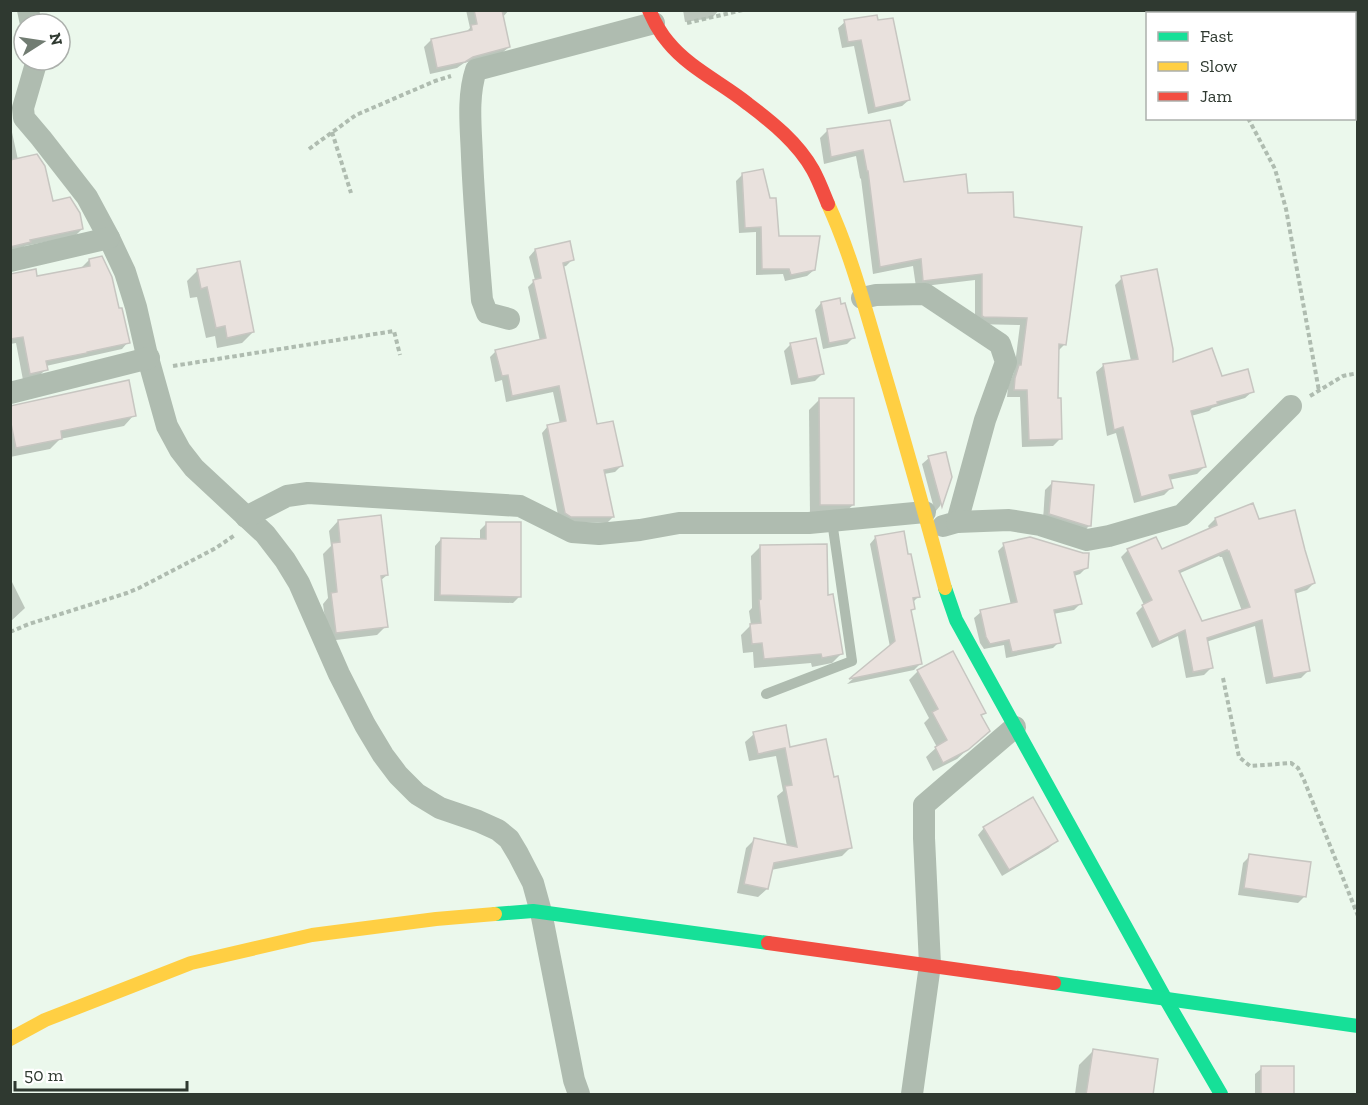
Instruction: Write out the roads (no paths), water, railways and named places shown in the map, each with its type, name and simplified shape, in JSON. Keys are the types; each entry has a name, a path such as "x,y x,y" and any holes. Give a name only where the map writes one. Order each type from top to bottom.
{"street":[{"path":"508,319 487,313 482,300 473,188 471,126 471,86 477,70 653,21 664,39 690,64 746,102 793,143 809,163 837,222 862,298 956,620 1221,1095"},
{"path":"34,72 23,108 24,118 87,198 109,238 128,281 167,426 180,450 194,468 265,534 285,560 299,583 339,674 365,725 383,756 398,775 417,794 440,808 478,820 498,830 509,839 518,854 532,882 541,912 574,1080 579,1095"},
{"path":"10,261 109,238"},
{"path":"862,298 876,295 924,294 1000,344 1006,362 985,420 957,522"},
{"path":"10,393 150,364"},
{"path":"249,519 287,496 308,493 520,506 572,532 599,534 679,523 1009,520 1040,525 1087,540 1182,515 1291,406"},
{"path":"912,1095 930,965 924,805 1015,727"},
{"path":"10,1039 45,1020 191,963 312,935 436,919 533,911 1358,1026"}],"lane":[{"path":"766,694 852,662 832,521"}]}
